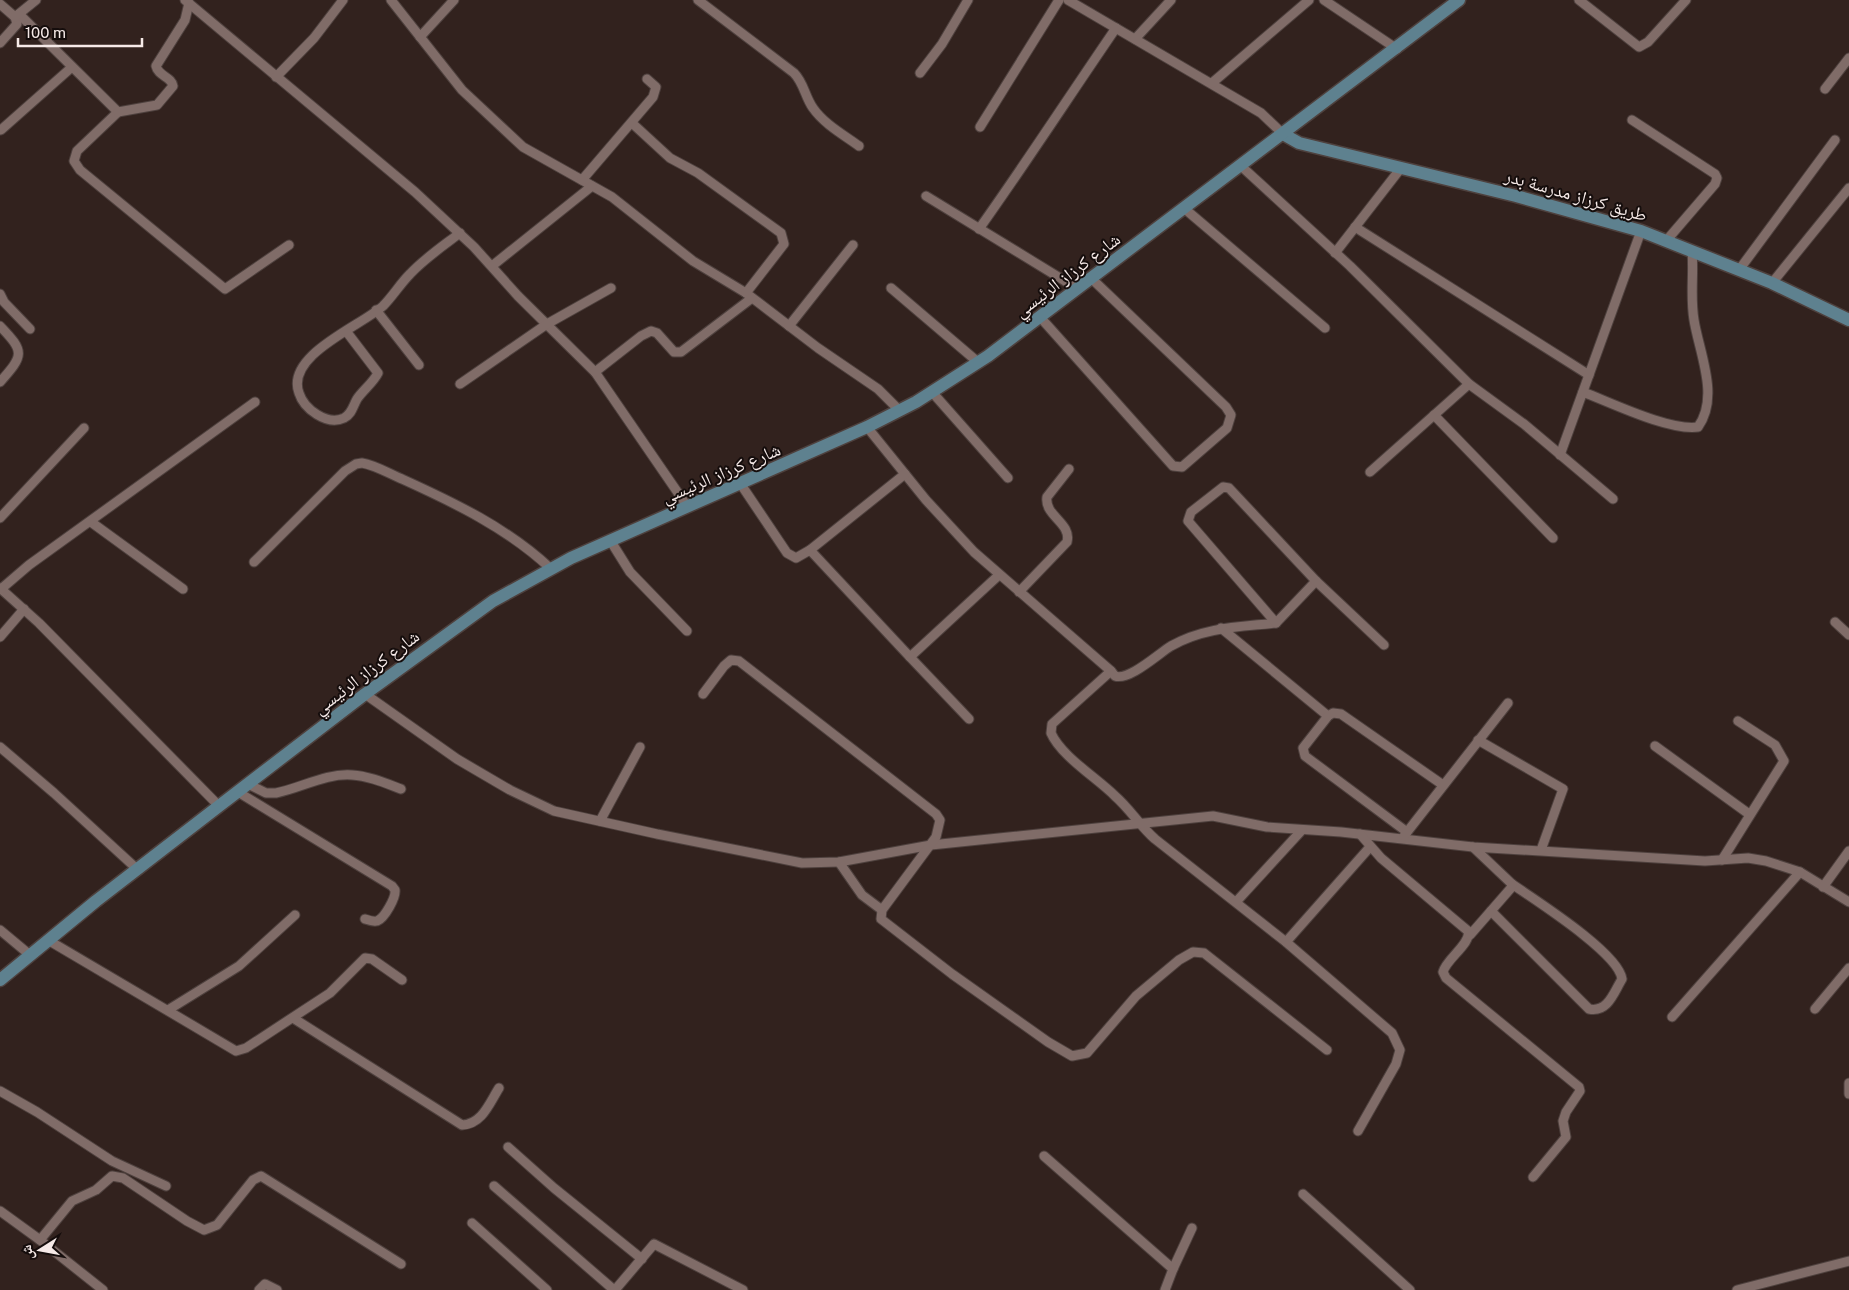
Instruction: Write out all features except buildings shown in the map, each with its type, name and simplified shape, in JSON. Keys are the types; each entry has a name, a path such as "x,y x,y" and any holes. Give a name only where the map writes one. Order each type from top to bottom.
{"street":[{"path":"0,43 16,26 17,15 36,0"},
{"path":"276,77 314,38 344,0"},
{"path":"391,0 462,90 523,147 612,196 693,261 749,295 788,326 878,390 900,411"},
{"path":"420,38 454,0"},
{"path":"698,0 751,43 794,73 800,79 812,107 818,115 859,146"},
{"path":"920,73 942,44 968,0"},
{"path":"980,127 1059,0"},
{"path":"1068,0 1261,113 1283,134"},
{"path":"1135,39 1171,0"},
{"path":"1212,84 1309,0"},
{"path":"1324,0 1397,49"},
{"name":"شارع كرزاز الرئيسي","path":"0,980 137,869 470,616 550,568 867,428 932,392 979,362 1092,279 1459,0"},
{"path":"1579,0 1639,47 1643,47 1686,0"},
{"path":"187,2 415,192 460,233 595,372 687,506"},
{"path":"187,2 185,20 156,66 159,72 172,81 173,86 157,105 118,112 77,151 74,156 76,166 225,289 289,245"},
{"path":"0,4 17,15 118,112"},
{"path":"979,229 1029,160 1044,132 1116,28"},
{"path":"1824,89 1849,58"},
{"path":"1,130 72,67"},
{"path":"582,180 632,124 656,92 653,84 647,79"},
{"path":"1632,120 1715,174 1717,178 1715,184 1666,241"},
{"path":"595,372 641,336 651,331 654,331 674,352 681,352 749,295 784,244 781,233 698,173 670,158 632,124"},
{"name":"طريق كرزاز مدرسة بدر","path":"1283,134 1289,140 1299,143 1516,196 1641,230 1772,283 1849,320"},
{"path":"1739,270 1834,140"},
{"path":"1241,166 1335,253 1469,384 1613,499"},
{"path":"1335,253 1401,168"},
{"path":"492,266 592,186"},
{"path":"1772,283 1849,188"},
{"path":"926,196 1078,289"},
{"path":"1185,208 1325,328"},
{"path":"1355,228 1589,375"},
{"path":"1560,455 1641,230"},
{"path":"346,331 378,373 356,400 350,414 339,420 315,413 301,399 297,378 307,360 346,331 384,305 419,265 460,233"},
{"path":"788,326 853,245"},
{"path":"1583,392 1669,424 1686,429 1698,427 1704,419 1707,394 1704,366 1694,320 1692,251"},
{"path":"1040,317 1173,466 1182,467 1227,428 1232,415 1226,407 1162,348 1092,279"},
{"path":"460,384 547,324 611,288"},
{"path":"891,288 979,362"},
{"path":"0,294 4,302 30,328"},
{"path":"376,310 419,364"},
{"path":"0,326 17,343 20,352 18,361 0,382"},
{"path":"1370,472 1469,384"},
{"path":"932,392 1008,478"},
{"path":"219,806 1,588 29,565 256,402"},
{"path":"1434,415 1553,538"},
{"path":"0,518 84,428"},
{"path":"867,428 974,552 1115,676 1126,677 1173,645 1201,633 1221,628 1276,623 1316,582"},
{"path":"254,562 345,472 356,464 362,463 423,489 494,525 534,553 550,568"},
{"path":"1019,592 1067,542 1066,529 1048,508 1046,502 1047,497 1069,469"},
{"path":"740,483 787,554 800,557 905,474"},
{"path":"1276,623 1188,521 1191,512 1223,487 1227,487 1316,582 1384,645"},
{"path":"91,522 183,589"},
{"path":"610,540 630,572 687,631"},
{"path":"810,550 969,720"},
{"path":"910,657 999,575"},
{"path":"0,637 24,609"},
{"path":"1835,622 1849,635"},
{"path":"1221,628 1328,716"},
{"path":"702,694 731,660 744,664 936,814 940,820 939,830 882,910 880,915 883,921 1048,1042 1072,1056 1087,1053 1136,996 1179,960 1193,952 1204,953 1327,1050"},
{"path":"1110,671 1052,724 1051,732 1057,743 1115,796 1138,822 1286,942 1392,1033 1399,1044 1400,1050 1396,1064 1358,1131"},
{"path":"365,694 432,743 510,790 554,811 802,863 839,862 930,845 1138,822 1213,816 1267,827 1360,834 1474,847 1722,860 1757,860 1800,872 1849,902"},
{"path":"1401,840 1508,703"},
{"path":"1407,832 1303,755 1303,748 1328,716 1333,713 1341,714 1444,786"},
{"path":"1722,860 1784,760 1775,745 1738,721"},
{"path":"1478,740 1563,789 1541,850"},
{"path":"1654,746 1749,814"},
{"path":"0,747 54,793 137,869"},
{"path":"600,821 640,747"},
{"path":"248,784 266,793 276,793 337,776 351,775 368,777 401,789"},
{"path":"238,792 392,886 395,890 395,896 380,919 374,921 364,919"},
{"path":"1236,902 1302,830"},
{"path":"1360,834 1370,847 1470,935"},
{"path":"1286,942 1370,847"},
{"path":"1474,847 1512,884 1590,940 1620,968 1622,978 1603,1008 1597,1010 1589,1009 1491,911"},
{"path":"1823,887 1849,851"},
{"path":"839,862 862,895 882,910"},
{"path":"1672,1017 1800,872"},
{"path":"1512,884 1511,888 1444,967 1443,972 1446,978 1579,1087 1580,1091 1566,1112 1563,1121 1566,1137 1533,1177"},
{"path":"168,1010 239,966 295,915"},
{"path":"0,930 30,955"},
{"path":"48,940 236,1051 246,1048 330,993 365,958 372,959 402,980"},
{"path":"1815,1009 1849,968"},
{"path":"293,1018 462,1125 474,1122 481,1117 499,1088"},
{"path":"1849,1083 1847,1088 1849,1094"},
{"path":"0,1091 37,1112 112,1161 166,1186"},
{"path":"508,1146 554,1188 642,1259"},
{"path":"1044,1156 1173,1269"},
{"path":"40,1240 72,1201 96,1190 112,1176 123,1178 187,1221 204,1230 217,1225 253,1180 261,1176 401,1264"},
{"path":"494,1186 614,1290 654,1244 743,1290"},
{"path":"1303,1194 1410,1290"},
{"path":"0,1224 3,1213 103,1290"},
{"path":"472,1223 547,1290"},
{"path":"1165,1290 1192,1228"},
{"path":"1737,1290 1849,1261"},
{"path":"718,1290 726,1282"},
{"path":"259,1290 265,1284 277,1290"}]}
